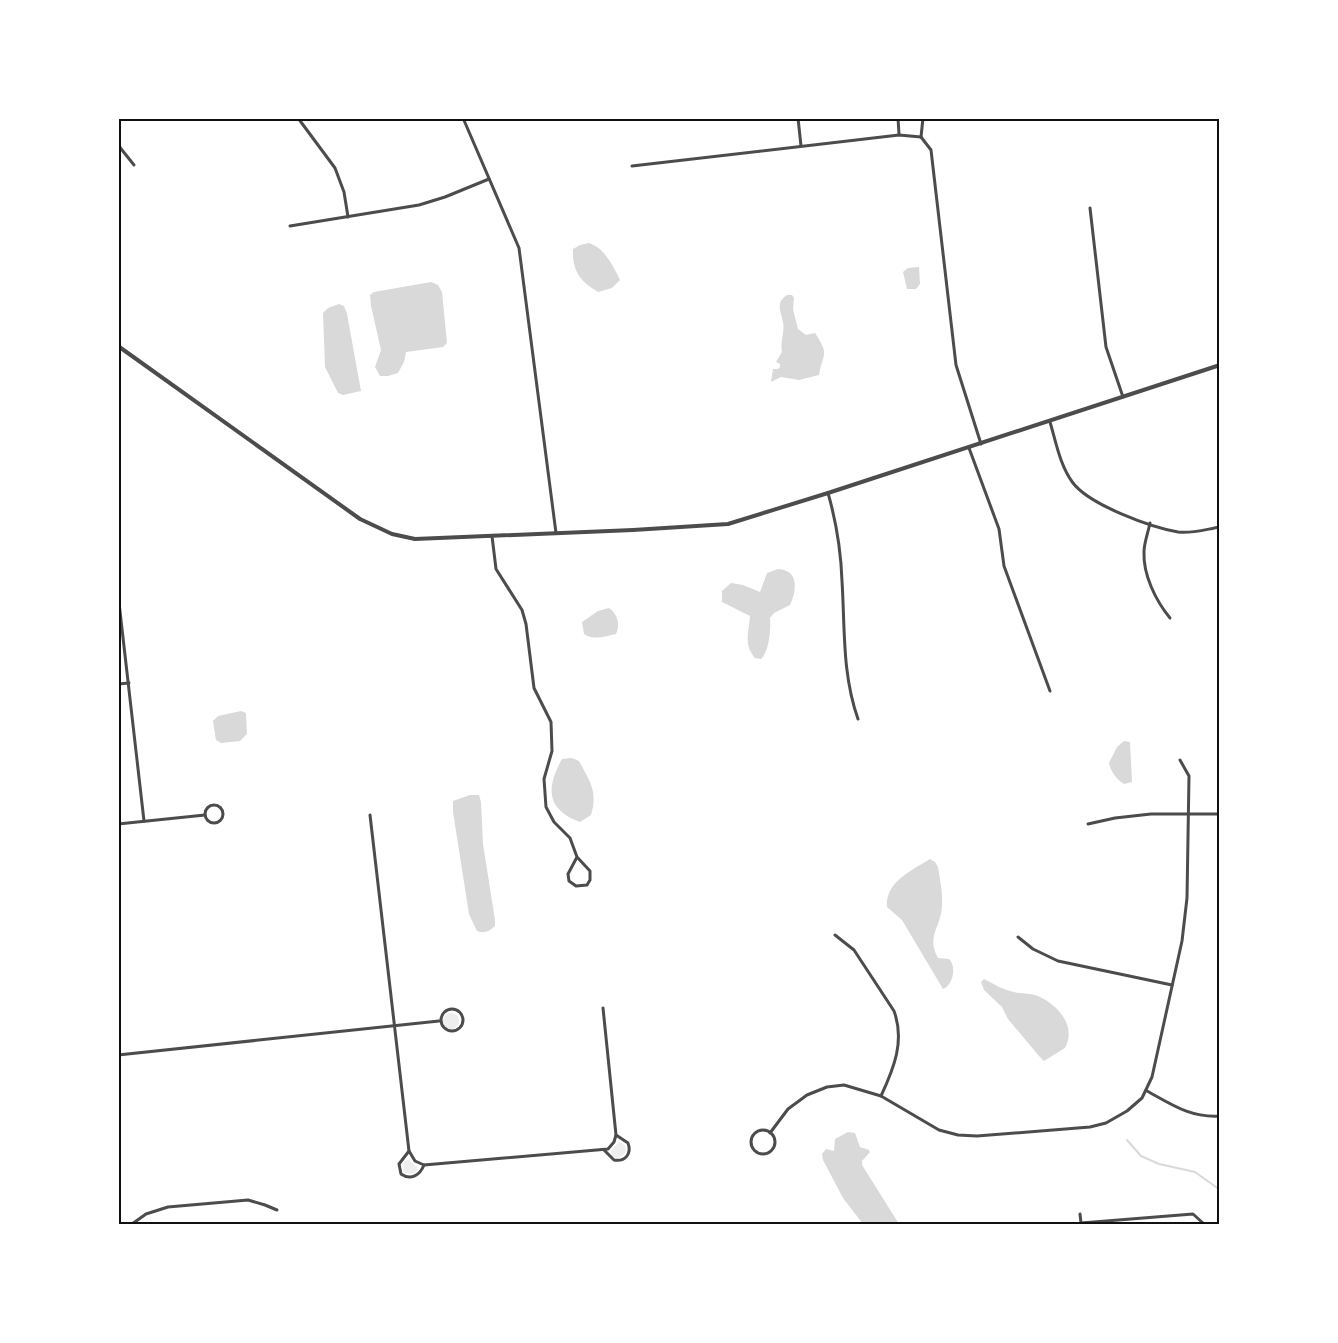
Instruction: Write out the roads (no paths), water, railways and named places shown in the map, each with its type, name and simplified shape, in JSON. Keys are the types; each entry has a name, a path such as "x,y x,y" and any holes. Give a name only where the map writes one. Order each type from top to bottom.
{"street":[{"path":"298,118 335,168 344,192 348,217"},
{"path":"463,118 519,248 556,533"},
{"path":"798,118 801,146"},
{"path":"898,118 899,135"},
{"path":"923,118 921,137 931,150 956,365 981,444"},
{"path":"632,166 899,135 921,137"},
{"path":"118,145 134,165"},
{"path":"290,226 434,201 489,179"},
{"path":"1089,208 1106,347 1123,398"},
{"path":"118,346 360,519 392,534 415,539 728,524 828,494 1220,365"},
{"path":"1050,422 1065,469 1072,482 1083,494 1100,504 1150,524 1179,532 1220,527"},
{"path":"969,448 999,529 1004,566 1050,691"},
{"path":"828,494 834,513 842,579 843,643 849,688 858,719"},
{"path":"1150,524 1144,552 1146,570 1160,606 1170,618"},
{"path":"492,536 496,569 522,610 526,624 534,688 551,722 552,751 544,779 546,807 554,822 570,838 577,857 591,871 590,880 586,885 576,886 569,881 568,874 577,857"},
{"path":"118,594 144,821"},
{"path":"118,684 129,683"},
{"path":"770,1133 788,1109 807,1095 827,1087 851,1087 880,1096 939,1130 958,1135 977,1136 1090,1127 1106,1124 1127,1111 1147,1091 1157,1061 1182,941 1187,898 1190,776 1180,760"},
{"path":"217,805 220,805 224,811 221,820 214,823 208,821 205,815 207,808 217,805"},
{"path":"1088,824 1151,813 1220,814"},
{"path":"118,824 205,815"},
{"path":"370,815 409,1151 415,1161 424,1165 604,1150 611,1146 616,1135 603,1008"},
{"path":"835,935 854,950 890,1004 897,1019 898,1050 893,1069 880,1096"},
{"path":"1018,937 1033,949 1058,961 1172,984"},
{"path":"455,1008 462,1013 463,1022 460,1028 451,1032 441,1026 439,1021 446,1010 455,1008"},
{"path":"118,1055 439,1021"},
{"path":"1147,1091 1185,1112 1203,1116 1220,1116"},
{"path":"761,1130 770,1133 774,1141 772,1150 764,1154 755,1152 751,1144 753,1135 761,1130"},
{"path":"604,1150 614,1160 622,1161 627,1157 630,1150 628,1143 616,1135"},
{"path":"409,1151 399,1164 401,1174 416,1176 424,1165"},
{"path":"132,1224 152,1211 168,1207 248,1200 266,1204 277,1210"},
{"path":"1080,1214 1081,1224 1193,1214 1204,1224"}],"waterway":[{"path":"1127,1140 1141,1156 1159,1164 1195,1172 1220,1190"}]}
